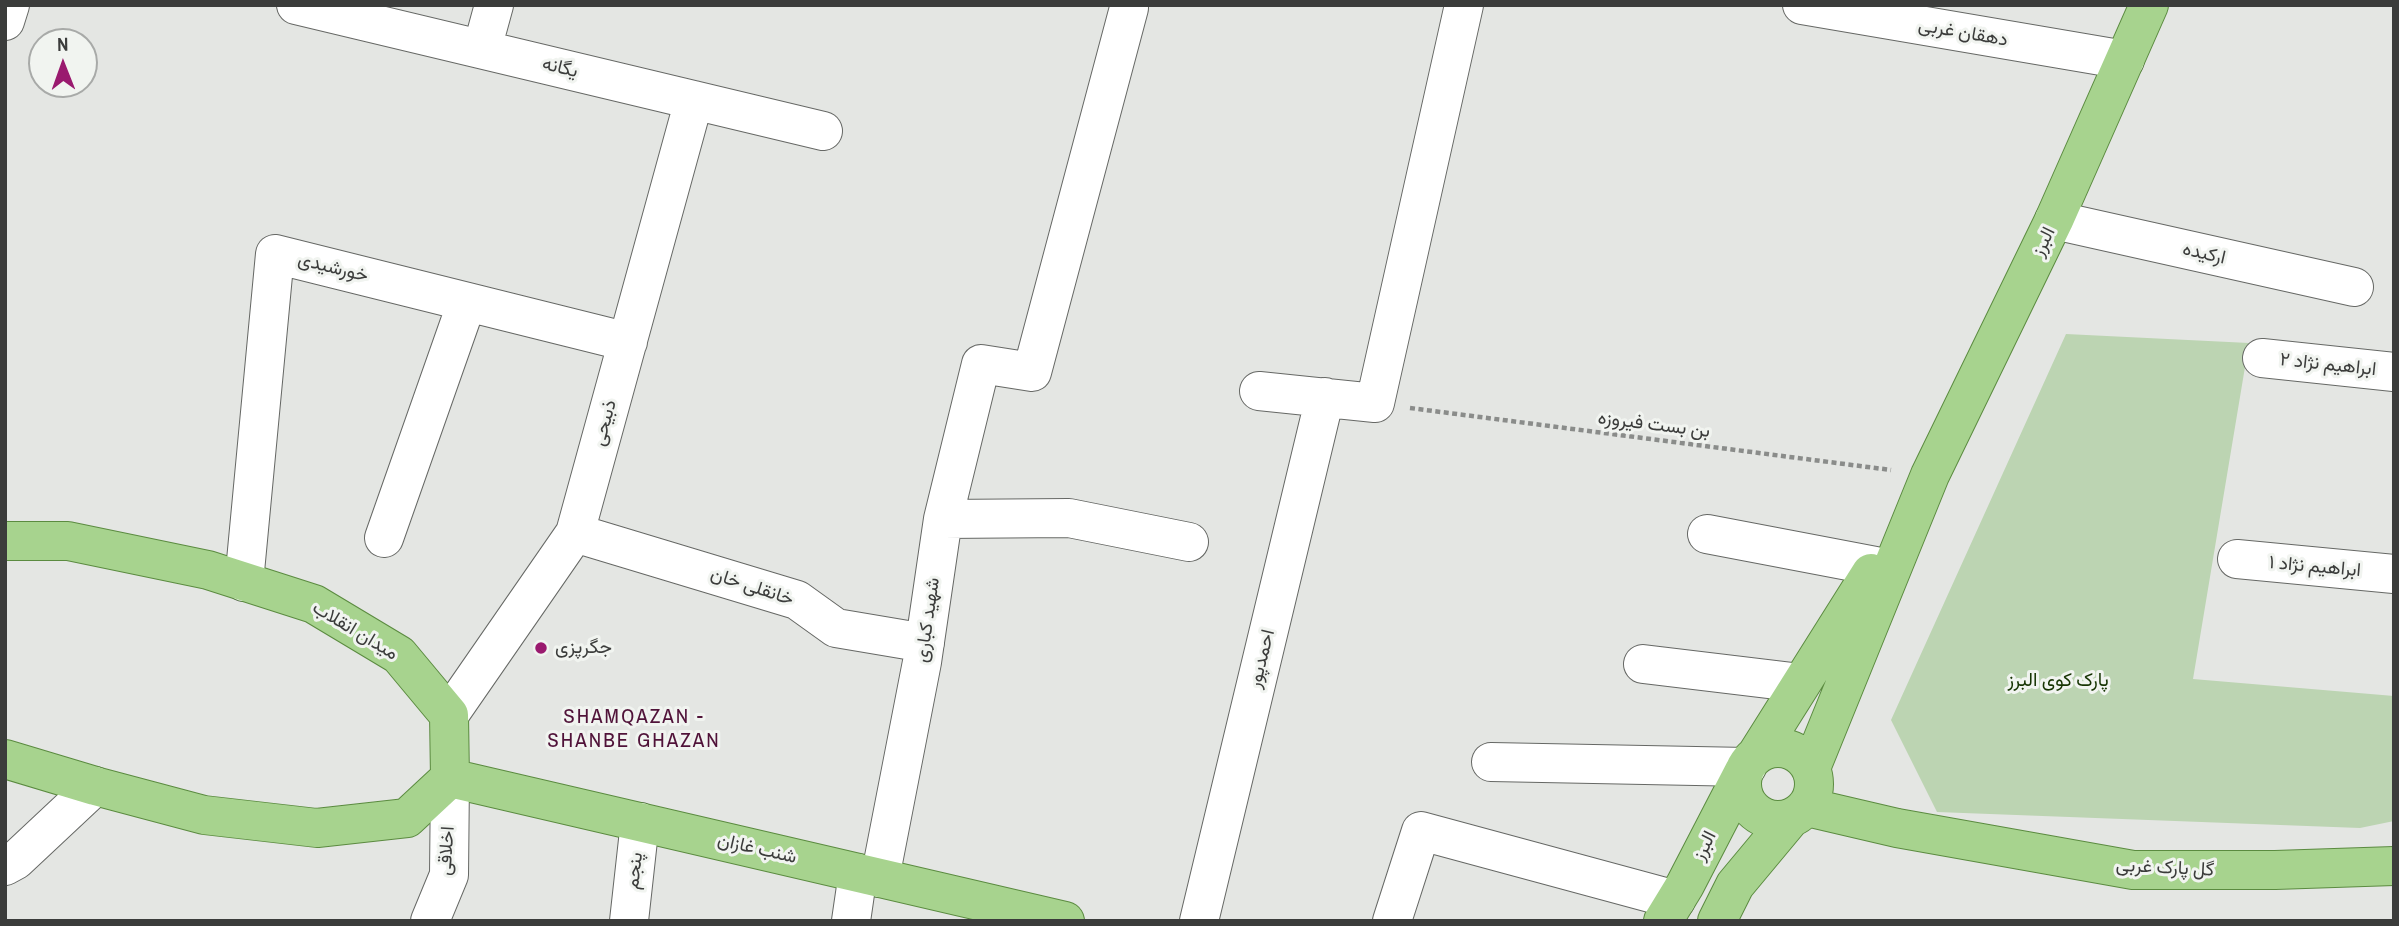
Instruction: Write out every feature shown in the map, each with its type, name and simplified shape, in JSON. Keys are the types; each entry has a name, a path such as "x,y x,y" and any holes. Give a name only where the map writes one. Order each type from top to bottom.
{"main road":[{"name":"البرز","path":"1717,921 1735,885 1806,795 1930,475 2054,220 2149,5"},
{"name":"البرز","path":"1669,910 1749,764 1930,475"},
{"name":"میدان انقلاب","path":"5,541 68,541 208,570 314,604 399,655 449,715"},
{"path":"5,759 204,815 317,828 407,818 450,778 449,715"},
{"path":"1777,748 1797,752 1806,795 1770,820 1752,809 1742,791 1749,764 1777,748"},
{"name":"شنب غازان","path":"450,778 1065,921"},
{"name":"گل پارک غربی","path":"1806,795 1897,828 2133,870 2275,870 2394,866"}],"street":[{"path":"5,21 10,5"},
{"name":"یگانه","path":"296,5 823,131"},
{"path":"482,49 494,5"},
{"path":"1259,391 1375,403 1464,5"},
{"name":"دهقان غربی","path":"1802,5 2125,60"},
{"name":"شهید کباری","path":"851,921 869,875 925,643 943,519 981,364 1032,372 1129,8"},
{"name":"ذبیحی","path":"449,715 575,533 694,100"},
{"name":"ارکیده","path":"2054,220 2354,287"},
{"name":"خورشیدی","path":"244,582 275,254 628,342"},
{"path":"384,538 467,302"},
{"name":"ابراهیم نژاد ۲","path":"2262,358 2394,372"},
{"name":"احمدپور","path":"1199,921 1325,397"},
{"path":"943,519 1069,518 1189,542"},
{"name":"خانقلی خان","path":"575,533 797,600 836,628 925,643"},
{"path":"1707,534 1875,566"},
{"name":"ابراهیم نژاد ۱","path":"2236,559 2394,574"},
{"path":"1643,664 1801,683"},
{"path":"1490,762 1749,764"},
{"name":"اخلاقی","path":"430,921 449,875 450,778"},
{"path":"5,866 16,860 95,786"},
{"name":"پنجم","path":"629,921 640,822"},
{"path":"1392,921 1421,831 1669,910"}],"path":[{"name":"بن بست فیروزه","path":"1375,403 1930,475"}],"green space":[{"name":"پارک کوی البرز","path":"2066,334 2249,343 2193,679 2394,696 2394,821 2360,828 1937,812 1891,720"}],"place":[{"name":"جگرپزی","path":"541,648"}],"district":[{"name":"SHAMQAZAN - SHANBE GHAZAN","path":"634,729"}]}
